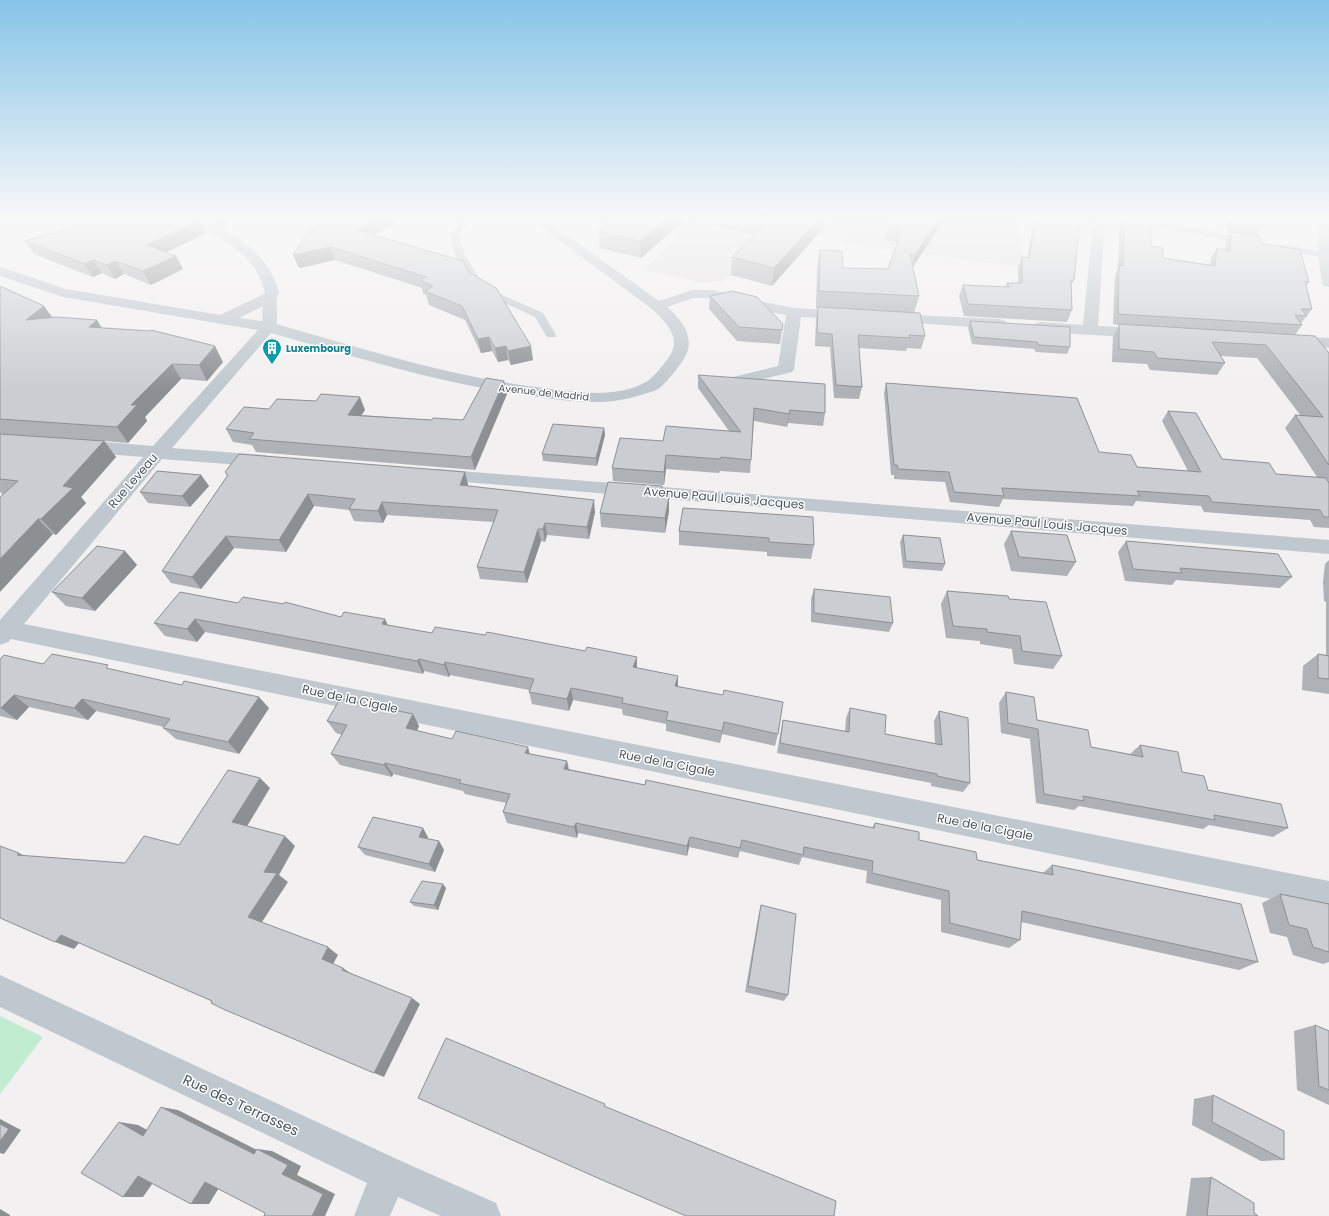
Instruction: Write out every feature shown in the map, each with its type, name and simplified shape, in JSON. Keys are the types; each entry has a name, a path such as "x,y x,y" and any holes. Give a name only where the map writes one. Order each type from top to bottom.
{"street":[{"name":"Avenue de Madrid","path":"17,277 64,293 268,327 427,372 496,387 585,398 608,397 629,393 653,385 665,374 678,356 681,347 680,332 673,320 657,306 617,277"},
{"path":"221,319 238,313 269,297 272,292 267,277"},
{"path":"1090,330 1094,277"},
{"path":"657,306 692,294 713,294 741,302 798,312 858,316"},
{"path":"268,327 271,316 269,297"},
{"path":"735,381 786,369 798,312"},
{"path":"881,317 1011,325"},
{"path":"1026,326 1162,334"},
{"name":"Rue Leveau","path":"3,633 158,452 268,327"},
{"path":"1274,340 1329,343"},
{"path":"62,445 286,462"},
{"name":"Avenue Paul Louis Jacques","path":"421,474 1329,547"},
{"name":"Rue de la Cigale","path":"3,633 1329,896"},
{"name":"Rue des Terrasses","path":"0,991 388,1174 483,1216"},
{"path":"372,1216 388,1174"}],"lane":[{"path":"474,277 477,282 500,298 539,315 551,335"}],"shaded area":[{"path":"675,277 728,277 722,281 700,282"},
{"path":"738,277 780,277 772,286"}],"green space":[{"path":"0,1016 43,1037 0,1094"}],"building":[{"path":"426,277 476,277 496,288 531,346 508,351 506,346 495,348 489,337 478,339 462,306 425,291 433,286 420,280"},
{"path":"819,277 915,277 919,296 819,291"},
{"path":"1022,277 1074,277 1074,280 1071,280 1072,310 968,304 963,285 1009,287 1007,283 1022,283"},
{"path":"1119,277 1308,277 1309,282 1305,281 1312,309 1301,309 1307,316 1295,315 1302,325 1118,314"},
{"path":"0,286 44,306 26,320 56,317 97,320 89,327 151,330 215,346 199,365 172,364 131,405 137,405 117,427 0,419"},
{"path":"732,291 757,297 783,324 782,330 739,327 710,296"},
{"path":"818,307 920,313 925,336 909,335 910,338 858,335 862,387 836,385 832,334 817,333"},
{"path":"970,321 1070,327 1070,347 1039,345 1037,342 974,337"},
{"path":"1119,324 1315,336 1329,353 1329,465 1295,415 1323,417 1266,345 1212,342 1225,363 1157,358 1154,352 1119,349"},
{"path":"698,375 825,384 825,413 790,410 789,414 754,408 751,460 721,457 720,459 666,455 664,472 612,468 620,438 663,441 666,426 741,432"},
{"path":"486,378 504,381 471,457 249,439 254,433 226,429 244,407 269,409 277,399 316,401 321,394 360,397 348,415 432,420 433,418 463,420"},
{"path":"886,383 1077,398 1099,452 1131,455 1137,467 1201,472 1168,411 1196,413 1222,459 1269,463 1276,474 1326,478 1329,483 1329,517 1324,517 1320,510 1212,502 1209,496 1137,491 1140,496 1002,488 1004,496 954,492 949,472 898,469 897,465 894,465"},
{"path":"553,424 604,428 596,458 542,454"},
{"path":"0,434 104,441 63,486 73,488 41,519 38,519 0,559 0,497 18,481 0,479"},
{"path":"239,454 465,472 460,485 594,500 587,527 545,523 543,529 538,529 524,572 477,567 498,510 382,502 378,511 349,509 355,499 308,494 279,540 226,536 192,577 162,571 228,475 225,472"},
{"path":"157,471 201,475 182,496 140,492"},
{"path":"608,482 662,486 661,496 669,497 665,518 600,513"},
{"path":"683,508 813,517 814,545 769,542 769,538 679,531"},
{"path":"1011,531 1067,535 1076,562 1019,557"},
{"path":"903,535 940,538 945,564 906,561"},
{"path":"1126,541 1278,554 1292,577 1180,568 1182,573 1133,569"},
{"path":"97,546 125,551 82,598 52,592"},
{"path":"814,589 890,597 893,623 814,613"},
{"path":"947,591 1008,596 1009,599 1046,602 1062,656 1022,651 1020,636 987,632 987,629 953,626"},
{"path":"180,592 238,603 243,597 284,604 285,602 341,617 344,612 385,619 382,624 432,633 435,627 485,635 487,632 585,651 587,647 637,657 633,667 678,676 675,686 723,695 724,690 783,702 778,734 724,722 722,731 666,720 668,712 622,703 623,698 571,688 567,699 529,692 534,679 445,662 444,665 419,659 417,661 195,619 187,629 154,623"},
{"path":"52,654 108,665 106,668 182,685 184,681 259,697 228,742 163,728 170,719 82,699 74,708 14,695 0,708 0,659 4,655 43,664"},
{"path":"1318,654 1329,656 1329,679 1318,678"},
{"path":"1006,692 1034,697 1037,720 1088,730 1091,747 1143,757 1140,745 1178,752 1182,772 1204,776 1208,790 1281,804 1288,828 1214,815 1215,820 1083,796 1084,801 1044,794 1038,729 1008,723"},
{"path":"340,699 413,714 406,728 452,739 456,731 528,747 525,753 567,761 564,769 645,785 646,780 874,828 875,823 919,832 919,840 976,852 977,860 1053,875 1052,865 1241,904 1258,962 1022,911 1020,940 950,923 949,891 872,873 873,861 804,847 803,855 742,840 740,848 690,837 687,846 576,823 574,827 503,812 510,794 459,783 461,780 385,763 384,765 331,754 347,725 327,721"},
{"path":"850,708 886,715 885,734 942,745 939,711 968,718 970,783 937,776 937,774 780,743 783,720 849,732"},
{"path":"228,770 260,778 232,822 285,836 264,872 277,873 248,917 328,947 322,959 343,968 342,970 412,998 374,1073 223,1009 211,1003 212,1001 61,935 55,942 0,918 0,846 19,853 17,855 125,863 144,836 179,845"},
{"path":"373,817 423,828 419,837 439,841 429,864 358,847"},
{"path":"422,881 443,884 434,905 410,902"},
{"path":"1280,894 1329,904 1329,952 1313,947 1307,929 1289,925"},
{"path":"761,905 796,914 788,995 748,986"},
{"path":"1315,1025 1329,1031 1329,1090 1319,1086"},
{"path":"446,1038 605,1104 604,1106 836,1201 834,1216 686,1216 418,1098"},
{"path":"1213,1095 1284,1131 1284,1160 1212,1122"},
{"path":"161,1107 254,1154 257,1149 288,1165 282,1174 323,1194 312,1216 264,1216 265,1213 205,1182 191,1204 138,1176 123,1197 81,1173 119,1122 143,1136"},
{"path":"0,1124 9,1129 0,1141"},
{"path":"1211,1177 1254,1203 1254,1213 1258,1216 1207,1216"}],"place":[{"name":"Luxembourg","path":"272,365"}]}
